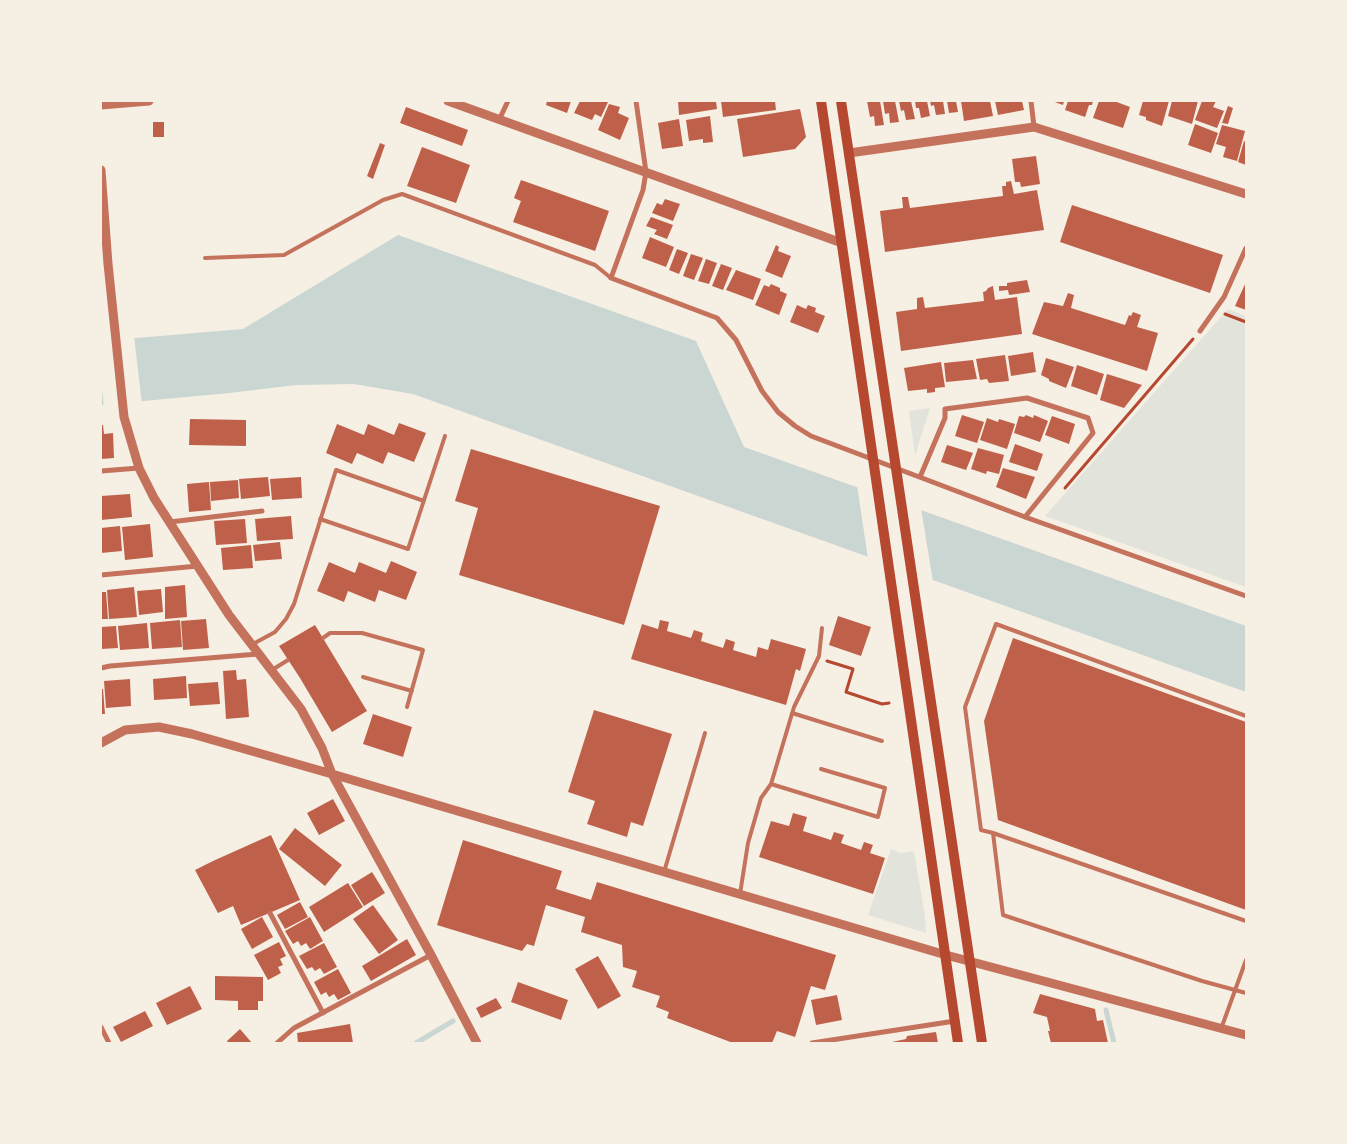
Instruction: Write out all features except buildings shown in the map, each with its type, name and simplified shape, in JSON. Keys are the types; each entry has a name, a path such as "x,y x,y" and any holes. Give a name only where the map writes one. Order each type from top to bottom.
{"main road":[{"path":"822,101 958,1043"},
{"path":"841,101 982,1043"}],"street":[{"path":"101,104 149,101"},
{"path":"448,101 646,172 842,247"},
{"path":"499,120 508,101"},
{"path":"636,101 646,172 644,190 611,278 717,318 736,340 762,391 778,412 811,436 1025,517 1246,596"},
{"path":"1031,101 1034,127"},
{"path":"849,153 1034,127 1246,194"},
{"path":"101,170 104,264 115,327 124,417 139,468 154,498 229,615 301,709 322,748 332,774 477,1043"},
{"path":"1200,331 1224,297 1246,248"},
{"path":"920,477 945,418 945,409 1027,398 1088,418 1093,433 1025,517"},
{"path":"101,471 139,468"},
{"path":"170,522 262,511"},
{"path":"101,575 198,566"},
{"path":"101,668 258,654"},
{"path":"101,742 125,730 159,727 192,734 946,955 1246,1035"},
{"path":"270,913 323,1013"},
{"path":"277,1043 294,1028 431,955"},
{"path":"812,1043 955,1020"},
{"path":"101,1027 109,1043"}],"lane":[{"path":"205,258 284,255 382,200 402,194 596,265 611,278"},
{"path":"320,519 408,549 445,436"},
{"path":"251,645 275,632 286,619 294,604 336,470 424,501"},
{"path":"1246,716 996,624 965,707 981,830 1246,921"},
{"path":"740,894 748,843 761,798 771,784 792,713 819,656 822,628"},
{"path":"323,638 330,633 362,633 423,650 407,707"},
{"path":"272,670 288,660"},
{"path":"363,677 412,691"},
{"path":"792,713 882,741"},
{"path":"664,872 706,733"},
{"path":"771,784 878,817 885,788 821,769"},
{"path":"993,833 1003,915 1246,994"},
{"path":"1221,1029 1246,960"}],"path":[{"path":"1215,310 1246,322"},
{"path":"1062,492 1200,331"},
{"path":"834,664 853,669 846,692 882,704 889,703"}],"shaded area":[{"path":"398,235 696,341 744,447 1246,626 1246,692 413,394 354,384 296,385 101,405 101,341 243,329"},
{"path":"1228,309 1246,316 1246,587 1045,516"},
{"path":"930,408 915,456 909,411"},
{"path":"891,849 901,853 914,851 926,933 868,915"}],"pier":[{"path":"134,336 142,404 104,407 101,382 101,339"},
{"path":"857,485 921,508 933,582 868,559"}],"waterway":[{"path":"1106,1010 1114,1043"},
{"path":"416,1043 453,1021"}]}
